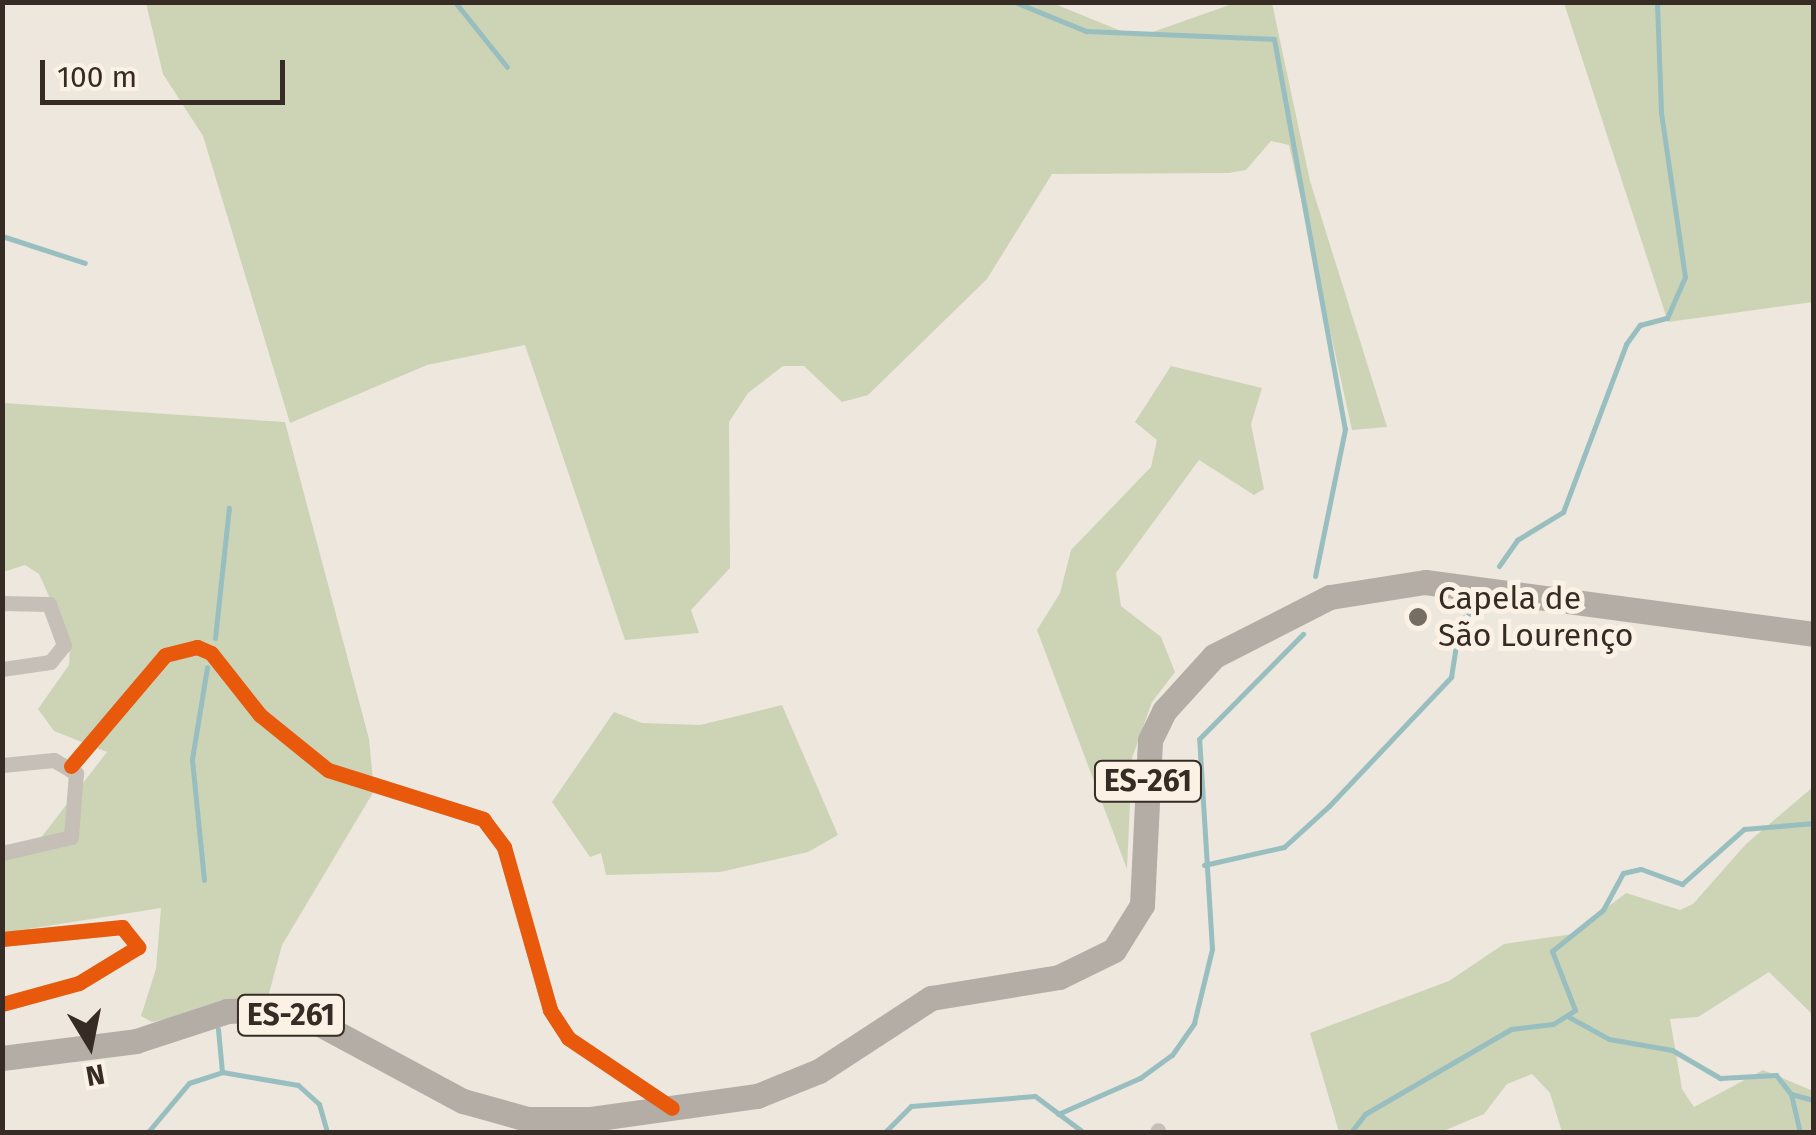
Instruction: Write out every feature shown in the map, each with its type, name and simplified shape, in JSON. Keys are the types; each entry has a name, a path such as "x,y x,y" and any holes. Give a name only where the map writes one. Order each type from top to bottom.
{"main road":[{"name":"ES-261","path":"2,1058 136,1041 227,1010 258,1010 316,1022 463,1101 563,1121 672,1108 788,1086 931,998 1059,977 1114,950 1142,904 1150,740 1164,711 1214,656 1330,597 1425,582 1814,634"}],"street":[{"path":"2,603 49,604 64,645 50,662 2,670"},
{"path":"2,853 70,837 71,766 165,655 198,647 211,653 260,715 328,770 483,819 504,847 550,1010 568,1038 672,1108"},
{"path":"2,765 71,766"},
{"path":"2,939 122,927 135,933 138,947 80,984 2,1004"}],"green space":[{"path":"1050,2 1121,31 1150,33 1235,3 1272,3 1310,181 1387,427 1352,430 1289,145 1271,141 1246,170 1229,173 1052,174 987,279 868,395 842,402 804,366 783,366 748,393 729,422 730,568 691,610 699,633 625,640 525,345 427,365 290,423 203,136 163,74 146,3"},
{"path":"1564,3 1813,3 1813,302 1668,322"},
{"path":"1171,366 1262,388 1251,424 1264,489 1254,495 1199,460 1116,573 1121,606 1161,637 1175,672 1152,702 1132,758 1127,869 1037,630 1060,593 1071,550 1151,467 1157,440 1135,422"},
{"path":"3,403 285,422 369,739 374,791 282,945 267,1001 152,1022 141,1016 156,969 161,908 3,933 2,861 40,839 107,752 54,731 38,709 69,665 70,643 39,574 25,565 3,572"},
{"path":"782,705 838,835 808,852 720,872 606,875 601,853 590,857 552,802 614,712 642,723 700,725"},
{"path":"1813,787 1813,1015 1769,972 1698,1017 1670,1019 1682,1089 1694,1107 1763,1070 1813,1091 1813,1132 1562,1132 1550,1093 1532,1074 1507,1084 1484,1114 1441,1132 1339,1132 1310,1033 1449,981 1504,944 1573,934 1626,893 1680,910 1693,904 1746,844"}],"waterway":[{"path":"455,2 507,67"},
{"path":"1015,2 1086,31 1274,39 1345,429 1315,576"},
{"path":"1499,566 1517,540 1563,512 1626,344 1640,325 1667,318 1685,277 1661,112 1657,2"},
{"path":"2,236 85,263"},
{"path":"215,638 229,508"},
{"path":"1204,865 1284,847 1329,806 1451,677 1460,620 1485,604"},
{"path":"1058,1114 1140,1078 1172,1055 1194,1023 1212,949 1199,739 1303,634"},
{"path":"204,880 192,759 207,667"},
{"path":"1351,1132 1365,1114 1511,1029 1553,1024 1575,1010 1552,951 1603,910 1623,873 1641,869 1682,884 1744,829 1814,823"},
{"path":"1569,1017 1609,1039 1672,1050 1720,1078 1776,1075 1791,1094 1800,1132"},
{"path":"218,1029 222,1072"},
{"path":"148,1132 189,1083 222,1072 298,1085 319,1104 327,1132"},
{"path":"1791,1094 1814,1100"},
{"path":"885,1132 911,1106 1035,1096 1083,1132"}],"cycle path":[{"path":"71,766 165,655 197,647 211,653 260,715 328,770 483,819 504,847 550,1010 568,1038 672,1108"},
{"path":"2,939 122,927 138,947 79,983 2,1004"}],"place":[{"name":"Capela de São Lourenço","path":"1418,617"}]}
